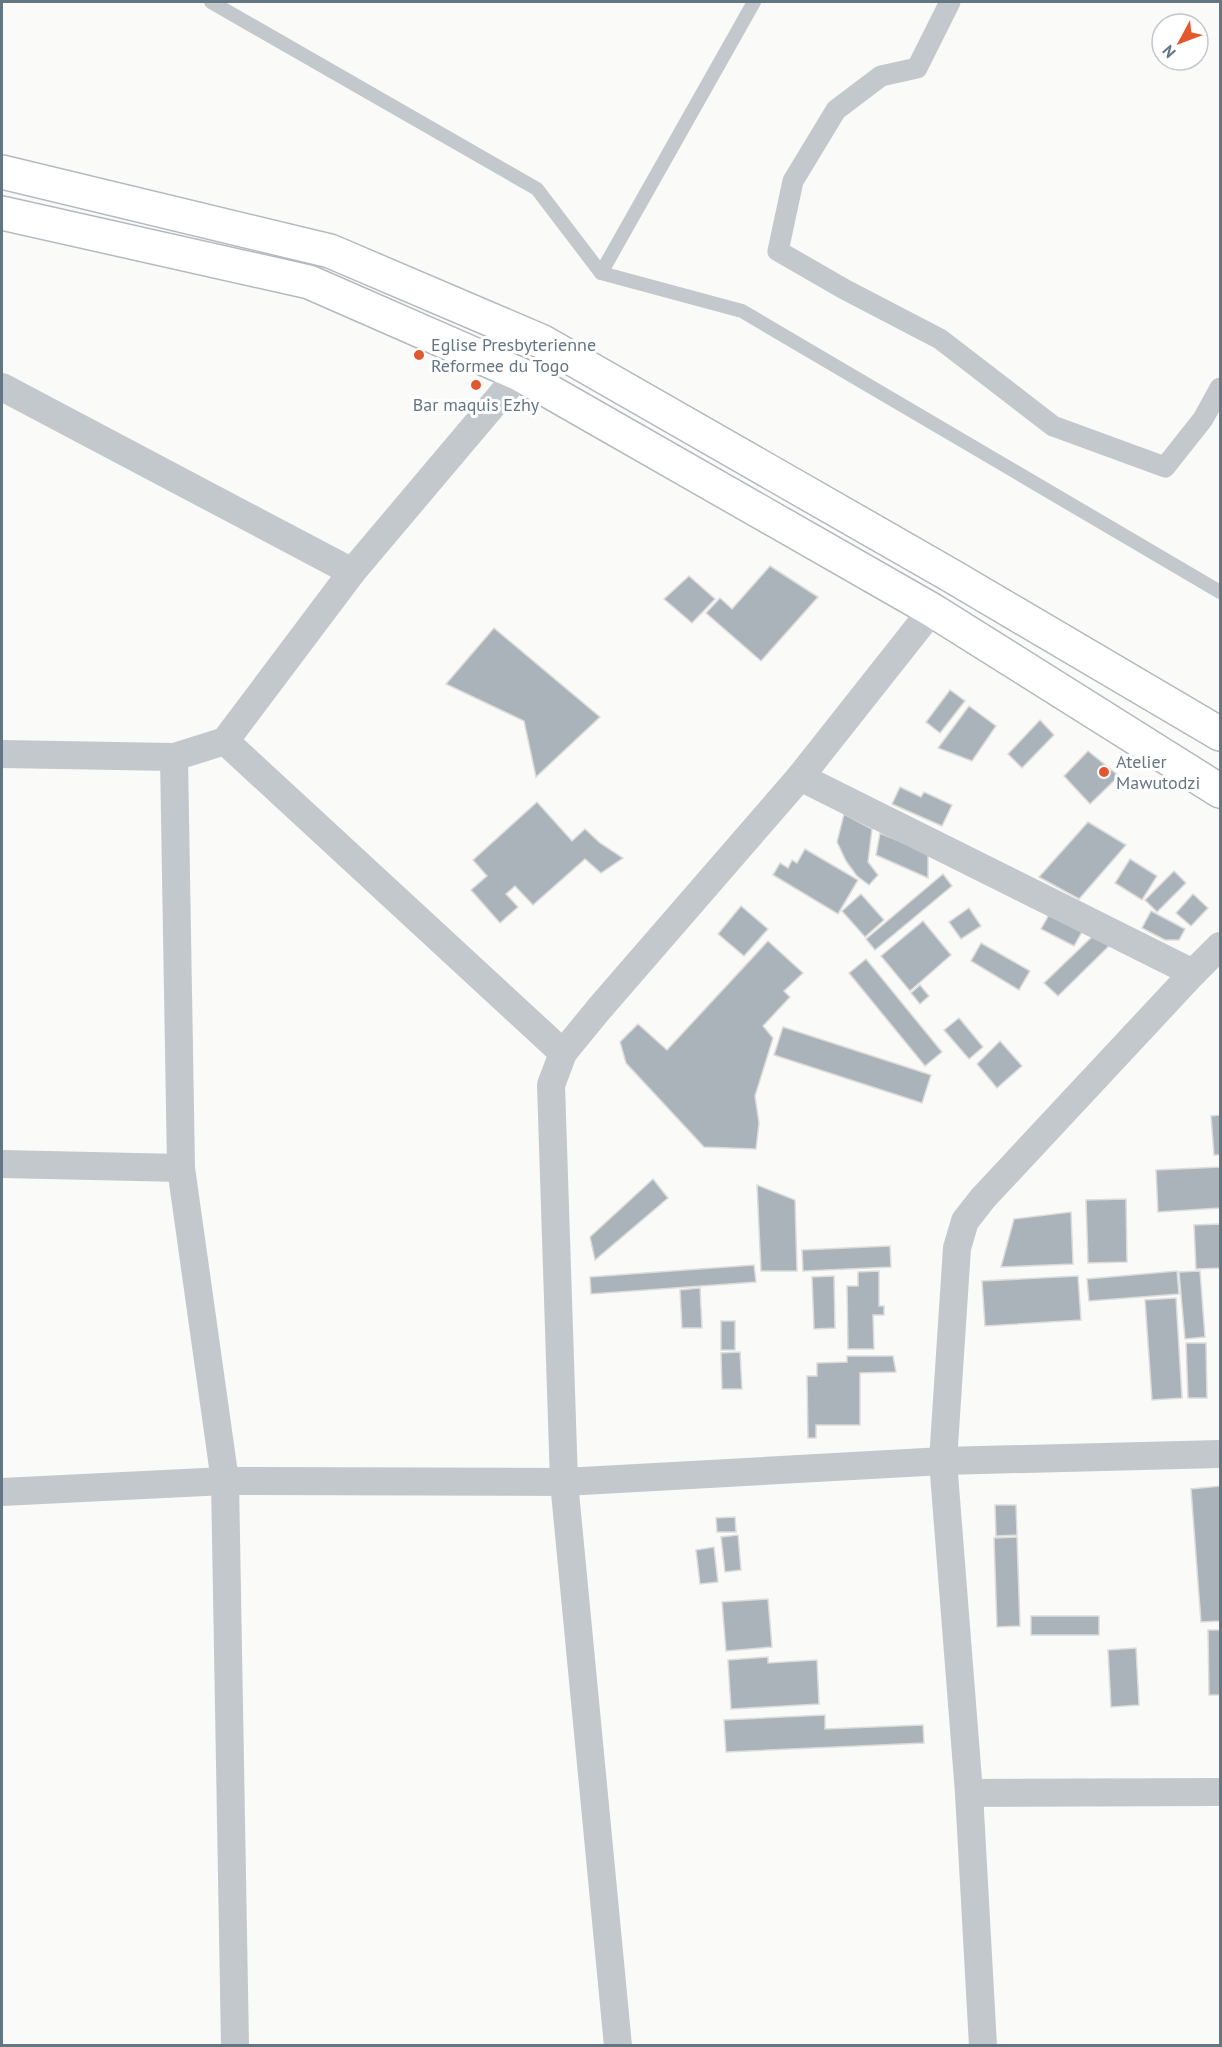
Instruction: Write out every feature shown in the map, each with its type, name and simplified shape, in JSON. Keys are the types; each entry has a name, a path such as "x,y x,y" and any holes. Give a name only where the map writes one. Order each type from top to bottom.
{"main road":[{"path":"2,172 330,251 543,342 950,575 1221,734"},
{"path":"2,213 309,282 519,374 932,610 1221,791"}],"street":[{"path":"950,2 917,68 881,76 836,110 793,181 778,251 844,289 940,339 1053,426 1165,467 1203,419 1221,388"},
{"path":"2,754 174,757 225,741 352,572 519,374"},
{"path":"2,387 352,572"},
{"path":"618,2046 564,1482 551,1085 563,1053 800,777 932,610"},
{"path":"225,741 563,1053"},
{"path":"174,757 181,1168 225,1481 235,2046"},
{"path":"800,777 1193,973"},
{"path":"983,2046 969,1793 943,1461 957,1248 965,1221 983,1198 1193,973 1221,946"},
{"path":"2,1164 181,1168"},
{"path":"2,1492 225,1481 564,1482 943,1461 1221,1454"},
{"path":"969,1793 1221,1792"}],"lane":[{"path":"211,2 537,189 601,273 742,310 1221,592"},
{"path":"601,273 754,2"}],"building":[{"path":"770,566 818,597 761,661 706,613 720,598 732,609"},
{"path":"689,576 715,599 692,623 664,599"},
{"path":"494,628 600,717 536,777 524,721 446,684"},
{"path":"950,690 965,701 940,733 926,722"},
{"path":"969,706 996,726 972,761 938,748"},
{"path":"1040,720 1054,735 1022,768 1008,754"},
{"path":"1088,751 1119,776 1090,804 1064,776"},
{"path":"900,787 921,797 924,792 952,805 942,826 892,804"},
{"path":"537,802 572,841 585,829 600,843 623,858 601,873 585,859 533,905 515,886 506,894 518,907 500,923 471,890 487,876 473,860"},
{"path":"844,814 872,829 868,862 878,875 869,885 857,876 846,861 837,842"},
{"path":"1088,822 1126,845 1079,899 1039,877"},
{"path":"880,833 928,853 928,878 876,855"},
{"path":"805,849 858,880 838,914 773,875 780,863 788,868 792,860 797,863"},
{"path":"1130,859 1157,876 1142,900 1115,883"},
{"path":"1174,871 1186,883 1157,912 1145,900"},
{"path":"943,874 952,886 875,950 866,939"},
{"path":"861,894 884,920 865,937 842,911"},
{"path":"1193,894 1208,908 1191,926 1176,913"},
{"path":"741,906 768,929 744,956 718,934"},
{"path":"969,908 981,926 961,939 949,922"},
{"path":"1151,911 1185,929 1179,940 1165,940 1142,928"},
{"path":"1050,913 1083,930 1074,946 1041,929"},
{"path":"923,921 951,955 910,991 881,956"},
{"path":"1093,936 1110,945 1058,996 1044,983"},
{"path":"768,941 803,973 784,991 790,997 763,1026 773,1038 755,1096 759,1123 756,1149 704,1147 626,1063 620,1042 638,1024 667,1050"},
{"path":"981,943 1030,971 1019,990 971,961"},
{"path":"866,959 942,1052 925,1066 849,973"},
{"path":"920,985 929,996 920,1004 911,993"},
{"path":"959,1018 983,1047 969,1059 944,1030"},
{"path":"783,1027 931,1075 922,1103 774,1055"},
{"path":"1000,1041 1022,1066 997,1088 977,1064"},
{"path":"1220,1115 1220,1155 1214,1155 1211,1116"},
{"path":"1220,1167 1220,1208 1158,1212 1156,1170"},
{"path":"653,1179 668,1198 595,1260 590,1237"},
{"path":"757,1185 795,1200 797,1271 761,1271"},
{"path":"1126,1199 1127,1262 1088,1263 1086,1200"},
{"path":"1071,1212 1073,1264 1001,1267 1014,1219"},
{"path":"1220,1224 1220,1268 1196,1269 1194,1225"},
{"path":"890,1246 891,1267 803,1271 802,1250"},
{"path":"754,1265 756,1282 591,1294 590,1277"},
{"path":"879,1271 879,1306 884,1306 884,1315 873,1315 874,1349 848,1349 847,1286 858,1286 858,1272"},
{"path":"1177,1271 1179,1294 1089,1301 1087,1279"},
{"path":"1200,1271 1205,1337 1185,1339 1179,1272"},
{"path":"834,1276 835,1328 814,1329 812,1277"},
{"path":"1078,1276 1081,1320 985,1326 982,1281"},
{"path":"700,1288 702,1328 682,1328 680,1290"},
{"path":"1176,1298 1182,1398 1152,1400 1145,1300"},
{"path":"721,1321 735,1321 735,1350 721,1350"},
{"path":"1186,1343 1206,1343 1207,1398 1188,1398"},
{"path":"740,1352 742,1389 722,1389 721,1353"},
{"path":"847,1356 893,1356 896,1372 860,1373 860,1425 816,1425 816,1438 808,1438 807,1376 817,1376 817,1363 847,1362"},
{"path":"1220,1486 1220,1621 1201,1622 1191,1489"},
{"path":"995,1505 1016,1505 1017,1535 996,1536"},
{"path":"735,1517 736,1532 717,1532 716,1518"},
{"path":"738,1535 741,1570 725,1572 721,1537"},
{"path":"1017,1537 1020,1626 997,1627 994,1538"},
{"path":"714,1547 718,1582 700,1584 696,1550"},
{"path":"768,1599 772,1647 726,1651 722,1602"},
{"path":"1031,1616 1099,1616 1099,1635 1031,1635"},
{"path":"1208,1630 1220,1630 1220,1695 1209,1695"},
{"path":"1136,1648 1139,1705 1111,1707 1108,1650"},
{"path":"768,1657 768,1663 817,1660 819,1704 731,1709 728,1660"},
{"path":"825,1715 825,1729 923,1725 924,1743 726,1752 724,1720"}],"place":[{"name":"Eglise Presbyterienne Reformee du Togo","path":"419,355"},
{"name":"Bar maquis Ezhy","path":"476,385"},
{"name":"Atelier Mawutodzi","path":"1104,772"}]}
